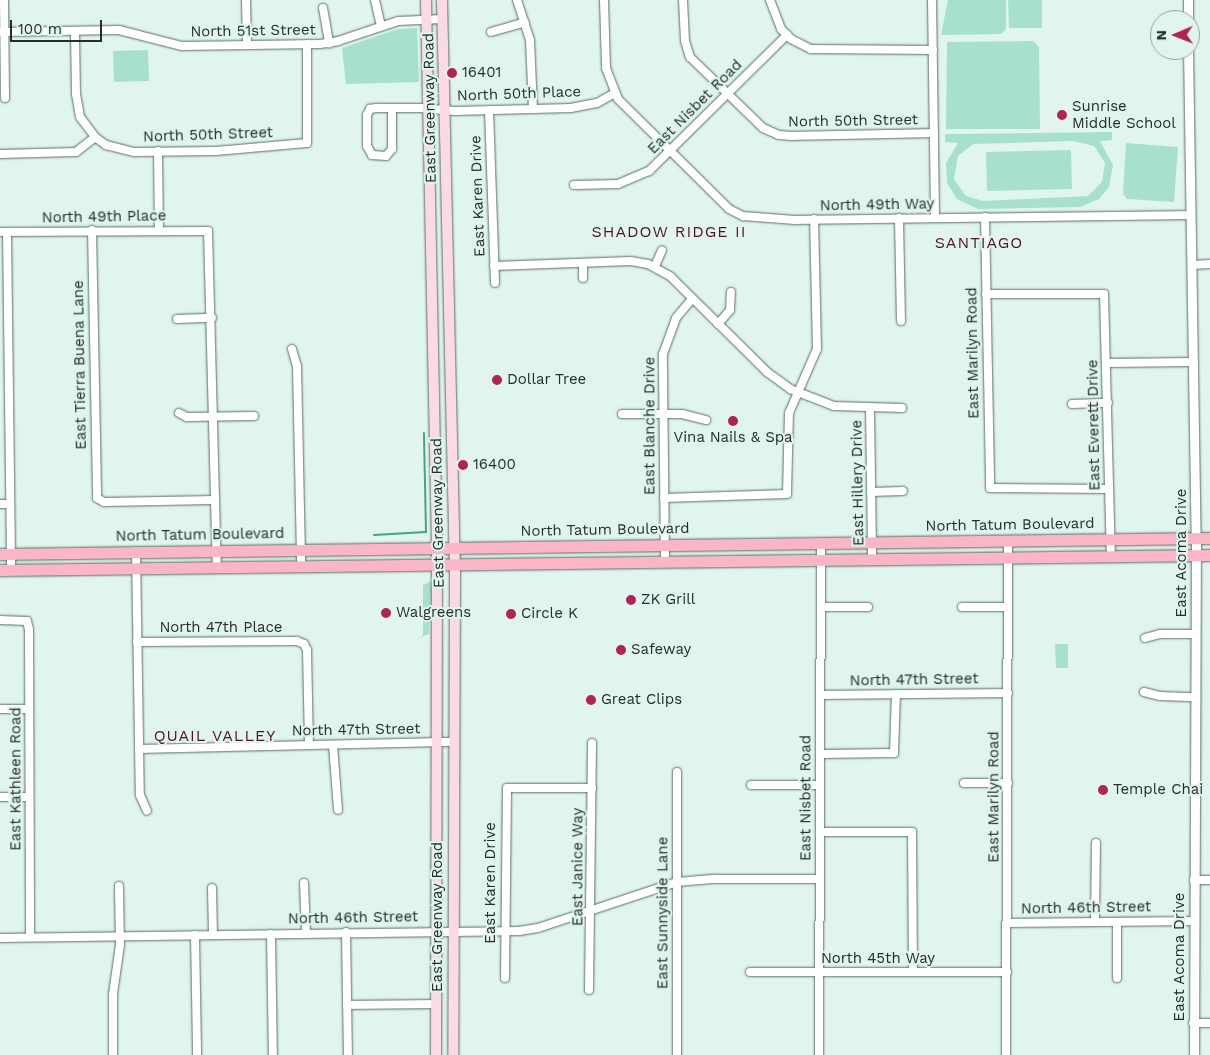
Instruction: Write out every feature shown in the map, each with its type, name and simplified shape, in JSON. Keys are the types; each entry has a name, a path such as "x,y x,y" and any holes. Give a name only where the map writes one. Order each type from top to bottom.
{"main road":[{"name":"East Greenway Road","path":"426,0 438,563 436,1055"},
{"name":"East Greenway Road","path":"442,0 454,547 453,1055"},
{"name":"North Tatum Boulevard","path":"6,554 777,542 1210,538"},
{"path":"724,560 728,552 777,542"},
{"path":"485,563 508,556 539,554 547,546 577,552 582,561 594,551 650,550 665,544"},
{"name":"North Tatum Boulevard","path":"6,570 1210,554"},
{"path":"438,686 454,686"}],"street":[{"path":"4,0 2,32 5,98"},
{"path":"246,0 247,45"},
{"path":"375,0 381,26"},
{"path":"517,0 530,40 533,109"},
{"path":"604,0 606,68 615,93"},
{"path":"683,0 685,41 690,57 727,95"},
{"path":"770,0 775,19 786,35 801,46 819,52 933,50"},
{"path":"932,0 936,217"},
{"name":"North 51st Street","path":"323,8 329,43"},
{"name":"North 51st Street","path":"2,32 128,32 168,44 307,44 329,43 398,21 443,19"},
{"path":"491,32 525,22"},
{"path":"0,154 76,152 95,137 80,117 77,106 75,31"},
{"path":"168,44 169,35"},
{"name":"East Nisbet Road","path":"574,185 618,184 649,171 786,35"},
{"name":"North 50th Street","path":"95,137 120,150 216,151 307,143 307,44"},
{"name":"East Acoma Drive","path":"1188,60 1196,538 1194,1055"},
{"name":"North 50th Place","path":"392,108 392,149 386,156 372,155 367,146 367,115 370,109 392,108 489,110 587,106 615,93"},
{"name":"North 49th Way","path":"615,93 729,209 743,216 770,220 1191,215"},
{"name":"North 50th Street","path":"727,95 756,124 779,135 934,133"},
{"name":"East Karen Drive","path":"489,110 494,282"},
{"path":"158,151 159,230"},
{"name":"East Marilyn Road","path":"985,217 990,488 1109,489"},
{"path":"899,218 901,321"},
{"path":"664,498 786,494 786,431 789,413 817,349 814,219"},
{"name":"North 49th Place","path":"3,232 92,230 208,231 212,318"},
{"name":"East Tierra Buena Lane","path":"92,230 97,498 104,502 215,500"},
{"path":"3,232 10,504 6,570"},
{"path":"654,266 662,250"},
{"path":"494,266 631,261 654,266 692,299 766,372 798,393 834,406 902,408"},
{"path":"583,263 583,278"},
{"path":"1192,265 1210,264"},
{"path":"718,324 730,310 731,292"},
{"name":"East Everett Drive","path":"986,294 1104,294 1111,556"},
{"name":"East Blanche Drive","path":"665,560 663,414 665,343 676,318 692,299"},
{"path":"177,319 212,318 217,567"},
{"path":"292,350 297,366 301,565"},
{"path":"1107,363 1193,362"},
{"path":"1072,404 1108,403"},
{"name":"East Hillery Drive","path":"870,408 872,558"},
{"path":"179,413 187,417 254,416"},
{"path":"622,414 696,416 706,420"},
{"path":"871,492 903,491"},
{"path":"0,504 10,504"},
{"name":"East Marilyn Road","path":"1006,1055 1008,540"},
{"name":"East Nisbet Road","path":"819,1055 821,542"},
{"path":"136,551 140,795 147,811"},
{"path":"962,606 1008,607"},
{"path":"820,607 868,607"},
{"name":"East Kathleen Road","path":"0,620 27,621 30,937"},
{"path":"1145,638 1160,634 1196,634"},
{"name":"North 47th Place","path":"137,642 297,641 304,644 307,650 309,745"},
{"name":"North 47th Street","path":"820,695 1008,692"},
{"path":"1144,692 1160,696 1195,697"},
{"path":"820,754 894,752 896,694"},
{"path":"0,709 29,709"},
{"name":"North 47th Street","path":"139,748 454,742"},
{"name":"East Janice Way","path":"589,990 592,743"},
{"path":"333,745 334,796 338,810"},
{"name":"East Sunnyside Lane","path":"677,772 677,1055"},
{"path":"964,783 1008,783"},
{"path":"751,785 820,786"},
{"name":"East Karen Drive","path":"505,978 507,788 592,788"},
{"path":"0,797 29,797"},
{"path":"820,832 912,832 913,972"},
{"path":"1095,922 1096,843"},
{"name":"North 46th Street","path":"0,938 346,932 504,932 538,928 677,882 715,879 819,879"},
{"path":"1194,880 1210,880"},
{"path":"304,883 306,933"},
{"path":"113,1055 113,994 120,936 119,886"},
{"path":"212,888 213,935"},
{"name":"North 46th Street","path":"1007,923 1194,921"},
{"path":"1117,922 1117,978"},
{"path":"346,932 348,1055"},
{"path":"271,934 273,1055"},
{"path":"195,935 196,1055"},
{"name":"North 45th Way","path":"750,972 1007,972"},
{"path":"347,1005 436,1004"},
{"path":"1193,1023 1210,1023"}],"green space":[{"path":"948,0 1006,0 1006,29 1001,34 941,35"},
{"path":"1008,0 1042,0 1042,28 1009,28"},
{"path":"417,28 419,82 346,84 342,48 398,29"},
{"path":"1033,41 1039,47 1040,129 946,129 947,42"},
{"path":"148,50 149,81 114,82 113,51"},
{"path":"1112,132 1112,140 1100,141 1113,165 1109,187 1099,199 1080,207 978,209 957,199 947,183 946,163 958,143 945,142 945,134","holes":["1073,141 1094,146 1105,163 1102,182 1088,196 983,201 966,196 954,179 958,156 973,144"]},
{"path":"1126,143 1178,147 1174,202 1127,199 1123,194"},
{"path":"1071,150 1072,189 987,191 986,152"},
{"path":"432,581 429,634 419,638 423,635 423,585"},
{"path":"1055,644 1068,644 1068,668 1056,668"}],"waterway":[{"path":"374,535 426,532 424,433"}],"place":[{"name":"16401","path":"452,73"},
{"name":"Sunrise Middle School","path":"1062,115"},
{"name":"Dollar Tree","path":"497,380"},
{"name":"Vina Nails & Spa","path":"733,421"},
{"name":"16400","path":"463,465"},
{"name":"ZK Grill","path":"631,600"},
{"name":"Walgreens","path":"386,613"},
{"name":"Circle K","path":"511,614"},
{"name":"Safeway","path":"621,650"},
{"name":"Great Clips","path":"591,700"},
{"name":"Temple Chai","path":"1103,790"}],"district":[{"name":"SHADOW RIDGE II","path":"669,232"},
{"name":"SANTIAGO","path":"979,243"},
{"name":"QUAIL VALLEY","path":"215,736"}]}
